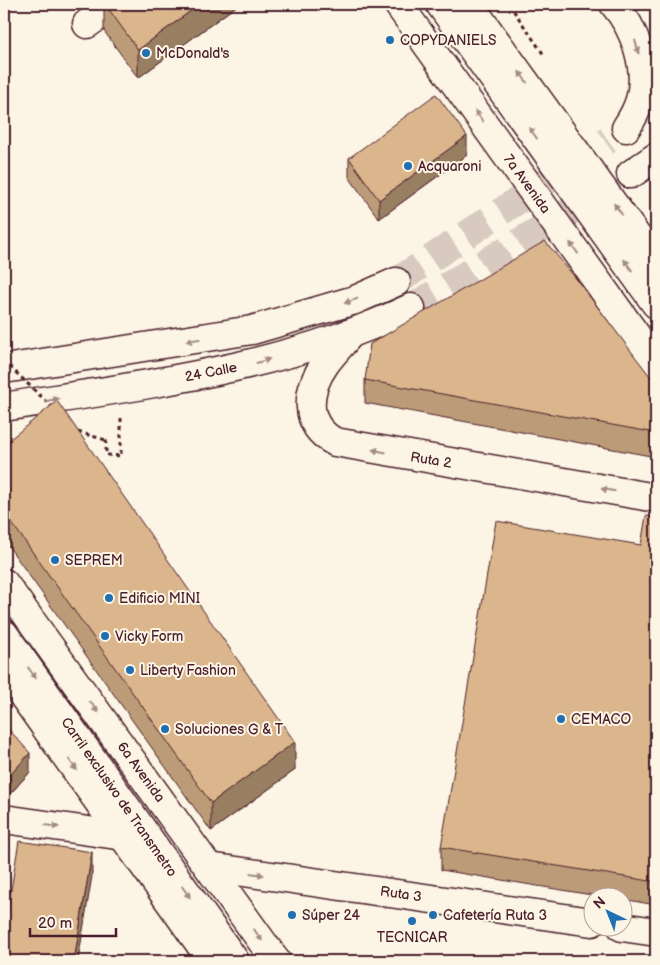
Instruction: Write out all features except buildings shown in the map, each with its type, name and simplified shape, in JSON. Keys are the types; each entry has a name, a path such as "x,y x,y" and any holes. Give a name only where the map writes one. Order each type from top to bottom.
{"main road":[{"path":"87,24 115,4"},
{"name":"7a Avenida","path":"398,4 656,363"},
{"path":"440,4 656,304"},
{"path":"469,4 656,263"},
{"path":"491,33 490,21 493,4"},
{"path":"614,4 635,38 643,74 641,99 617,134 656,108"},
{"path":"631,174 656,157"},
{"path":"4,369 252,330 355,300 396,282"},
{"name":"24 Calle","path":"4,407 160,382 249,365 350,334 411,308"},
{"name":"Ruta 2","path":"350,334 321,370 310,401 314,424 334,442 656,498"},
{"name":"6a Avenida","path":"4,583 276,961"},
{"name":"Carril exclusivo de Transmetro","path":"4,634 235,961"},
{"path":"4,669 212,961"},
{"path":"4,819 124,836"},
{"name":"Ruta 3","path":"209,866 582,921"},
{"path":"632,928 656,932"}],"path":[{"path":"4,360 59,413"},
{"path":"72,426 79,433 106,440 106,455 121,456 121,426"}],"tunnel":[{"path":"396,282 608,140"},
{"path":"411,308 631,174"}],"place":[{"name":"COPYDANIELS","path":"390,40"},
{"name":"McDonald's","path":"146,53"},
{"name":"Acquaroni","path":"408,166"},
{"name":"SEPREM","path":"55,560"},
{"name":"Edificio MINI","path":"109,598"},
{"name":"Vicky Form","path":"105,636"},
{"name":"Liberty Fashion","path":"130,670"},
{"name":"CEMACO","path":"561,719"},
{"name":"Soluciones G & T","path":"165,729"},
{"name":"Súper 24","path":"292,915"},
{"name":"Cafetería Ruta 3","path":"433,915"},
{"name":"TECNICAR","path":"412,921"}]}
